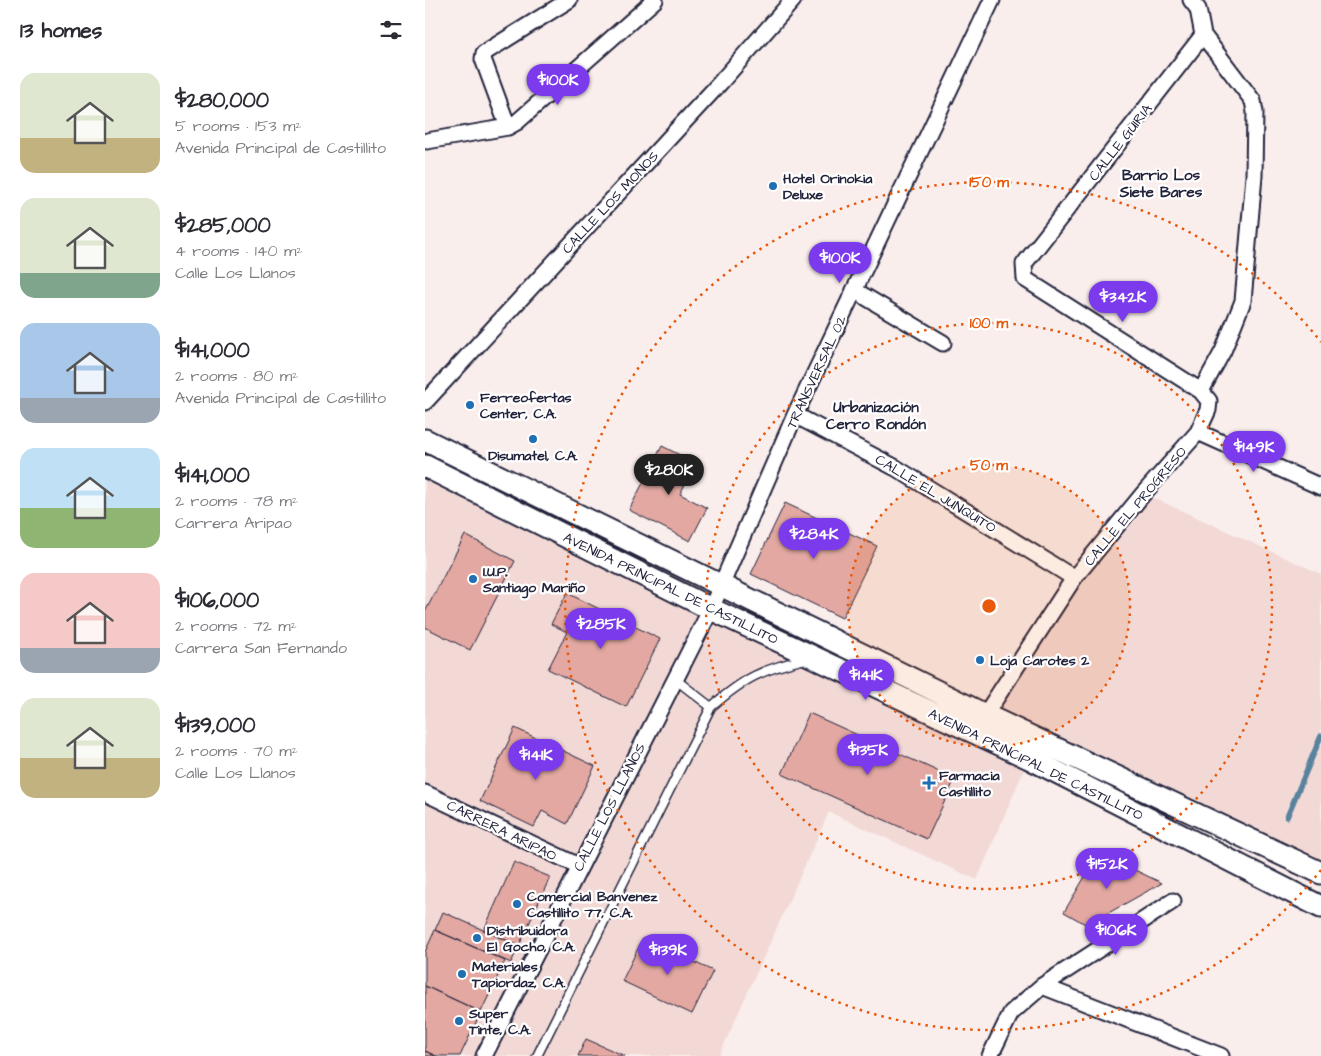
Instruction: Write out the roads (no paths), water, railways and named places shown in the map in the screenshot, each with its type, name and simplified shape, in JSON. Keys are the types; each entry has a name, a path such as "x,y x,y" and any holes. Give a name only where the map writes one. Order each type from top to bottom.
{"main road":[{"name":"AVENIDA PRINCIPAL DE CASTILLITO","path":"425,440 985,714 1321,873"},
{"name":"AVENIDA PRINCIPAL DE CASTILLITO","path":"425,466 711,608 1029,758 1321,907"}],"street":[{"path":"508,126 483,59 484,53 569,0"},
{"path":"426,142 508,126 517,122 655,0"},
{"name":"CALLE LOS MONOS","path":"425,402 713,90 793,0"},
{"name":"TRANSVERSAL 02","path":"722,584 795,415 992,0"},
{"path":"1191,0 1197,5 1203,35 1253,101 1255,112 1253,176 1243,301 1223,351 1201,391"},
{"name":"CALLE GÜIRIA","path":"1201,391 1025,279 1024,264 1203,35"},
{"path":"854,290 943,344"},
{"name":"CALLE EL PROGRESO","path":"985,714 1074,578 1143,494 1199,432 1209,405 1209,401 1201,391"},
{"name":"CALLE EL JUNQUITO","path":"795,415 896,468 1074,578"},
{"path":"1199,432 1321,487"},
{"name":"CALLE LOS LLANOS","path":"484,1056 722,584"},
{"name":"CARRERA ARIPAO","path":"425,793 579,866"},
{"path":"990,1056 1011,1013 1043,986 1173,901"},
{"path":"1043,986 1221,1056"}],"lane":[{"path":"537,1056 711,707 738,684 767,669 813,657"},
{"path":"675,679 711,707"}],"waterway":[{"path":"1287,817 1321,736"}],"place":[{"name":"Hotel Orinokia Deluxe","path":"773,186"},
{"name":"Ferreofertas Center, C.A.","path":"470,405"},
{"name":"Disumatel, C.A.","path":"533,439"},
{"name":"I.U.P. Santiago Mariño","path":"473,579"},
{"name":"Loja Carotes 2","path":"980,660"},
{"name":"Farmacia Castillito","path":"929,783"},
{"name":"Comercial Banvenez Castillito 77, C.A.","path":"517,904"},
{"name":"Distribuidora El Gocho, C.A.","path":"477,938"},
{"name":"Materiales Tapiordaz, C.A.","path":"462,974"},
{"name":"Super Tinte, C.A.","path":"459,1021"}],"district":[{"name":"Barrio Los Siete Bares","path":"1161,184"},
{"name":"Urbanización Cerro Rondón","path":"876,416"}]}
